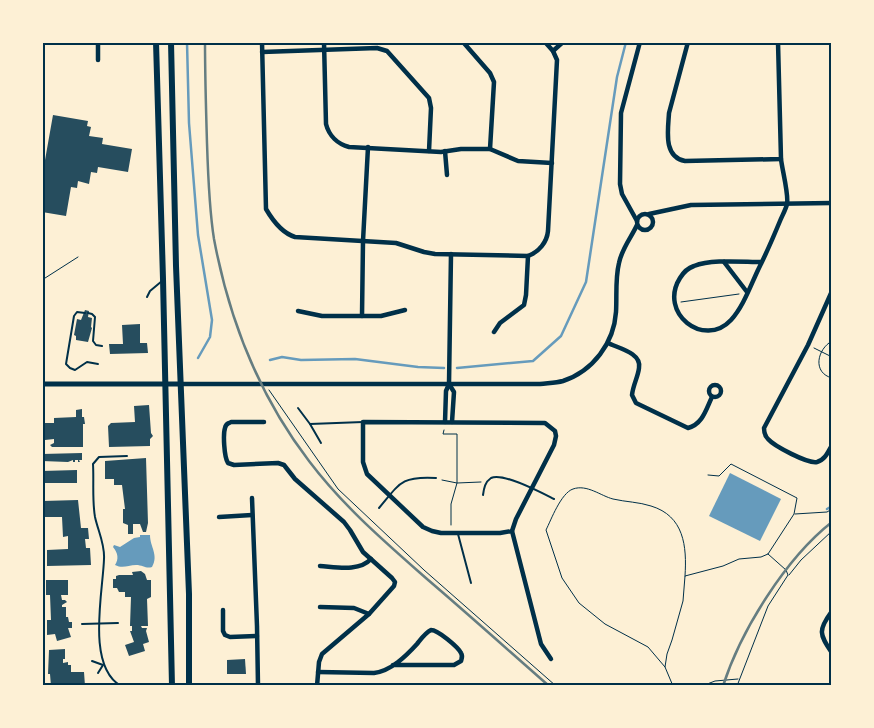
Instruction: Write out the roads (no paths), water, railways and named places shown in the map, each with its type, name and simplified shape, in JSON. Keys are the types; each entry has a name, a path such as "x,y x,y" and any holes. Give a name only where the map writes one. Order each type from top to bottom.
{"main road":[{"path":"156,42 172,686"},
{"path":"171,42 189,594 189,685"}],"street":[{"path":"98,42 98,60"},
{"path":"262,42 266,209 286,233 295,237 396,243 424,252 528,256 543,245 547,237 557,56 545,42"},
{"path":"324,42 327,130 342,145 349,147 429,151 490,149 518,161 552,163"},
{"path":"463,42 490,74 494,82 490,149"},
{"path":"553,51 563,42"},
{"path":"640,42 621,113 620,184 622,194 642,230"},
{"path":"688,42 669,113 669,146 674,157 685,161 781,159"},
{"path":"762,262 724,262 692,266 682,274 676,284 674,303 678,314 688,324 698,329 718,329 730,322 739,310 762,262 788,204 781,159 778,42"},
{"path":"262,52 377,48 386,51 429,98 431,103 429,151"},
{"path":"362,316 363,241 368,147"},
{"path":"445,151 447,176"},
{"path":"630,207 642,214 649,214 691,205 832,203"},
{"path":"632,236 642,230 648,230 663,212"},
{"path":"42,384 540,384 562,381 579,374 591,364 608,343 616,318 619,264 625,246 642,214"},
{"path":"649,214 654,222"},
{"path":"445,422 446,391 449,384 451,254"},
{"path":"494,332 500,323 522,307 525,301 528,256"},
{"path":"724,262 747,292"},
{"path":"832,291 808,345 766,422 764,432 772,443 811,463 821,461 832,445"},
{"path":"298,311 322,316 388,316 405,310"},
{"path":"608,343 634,355 638,359 639,368 632,395 636,403 688,428 699,423 712,397"},
{"path":"449,384 454,392 452,422"},
{"path":"264,422 231,422 227,424 224,428 226,461 232,465 278,463 286,467 295,479 344,522 363,552 395,582 394,586 369,614 324,652 320,658 317,686"},
{"path":"512,531 457,534 432,531 423,527 367,474 364,468 363,422 537,422 545,423 555,431 556,441 531,488 512,531 541,644 551,659"},
{"path":"252,498 258,686"},
{"path":"219,517 252,515"},
{"path":"320,566 358,567 371,560"},
{"path":"320,607 354,608 369,614"},
{"path":"223,610 223,631 225,635 230,637 257,636"},
{"path":"832,611 824,622 821,631 823,640 832,652"},
{"path":"318,672 374,673 382,671 406,656 431,630 437,631 460,651 462,656 461,661 454,665 393,665"},
{"path":"172,686 225,686"}],"lane":[{"path":"147,297 150,291 163,279"},
{"path":"84,313 77,312 74,316 66,364 75,370 87,362 98,364"},
{"path":"88,313 95,317 93,341 102,346"},
{"path":"298,408 321,443"},
{"path":"310,424 363,422"},
{"path":"121,686 103,665 100,652 100,592 104,548 95,516 93,464 99,457 127,456"},
{"path":"483,495 487,482 494,477 498,477 531,488 554,499"},
{"path":"379,508 408,479 436,478"},
{"path":"457,534 470,583"},
{"path":"82,624 118,623"},
{"path":"92,661 103,665"},
{"path":"98,673 103,665"}],"water":[{"path":"730,473 781,499 760,541 709,516"},
{"path":"140,535 150,535 155,559 152,567 136,565 121,567 115,565 117,556 114,545 120,547 134,538 140,537"}],"waterway":[{"path":"187,42 189,123 198,235 212,320 210,337 198,358"},
{"path":"457,368 533,361 561,336 586,282 617,77 626,42"},
{"path":"270,360 282,357 301,360 355,359 418,367 444,368"},
{"path":"827,509 832,506"}],"railway":[{"path":"205,42 208,179 214,239 228,298 261,384 291,436 322,477 350,508 549,686"},
{"path":"723,686 741,642 767,596 798,555 832,522"}]}
